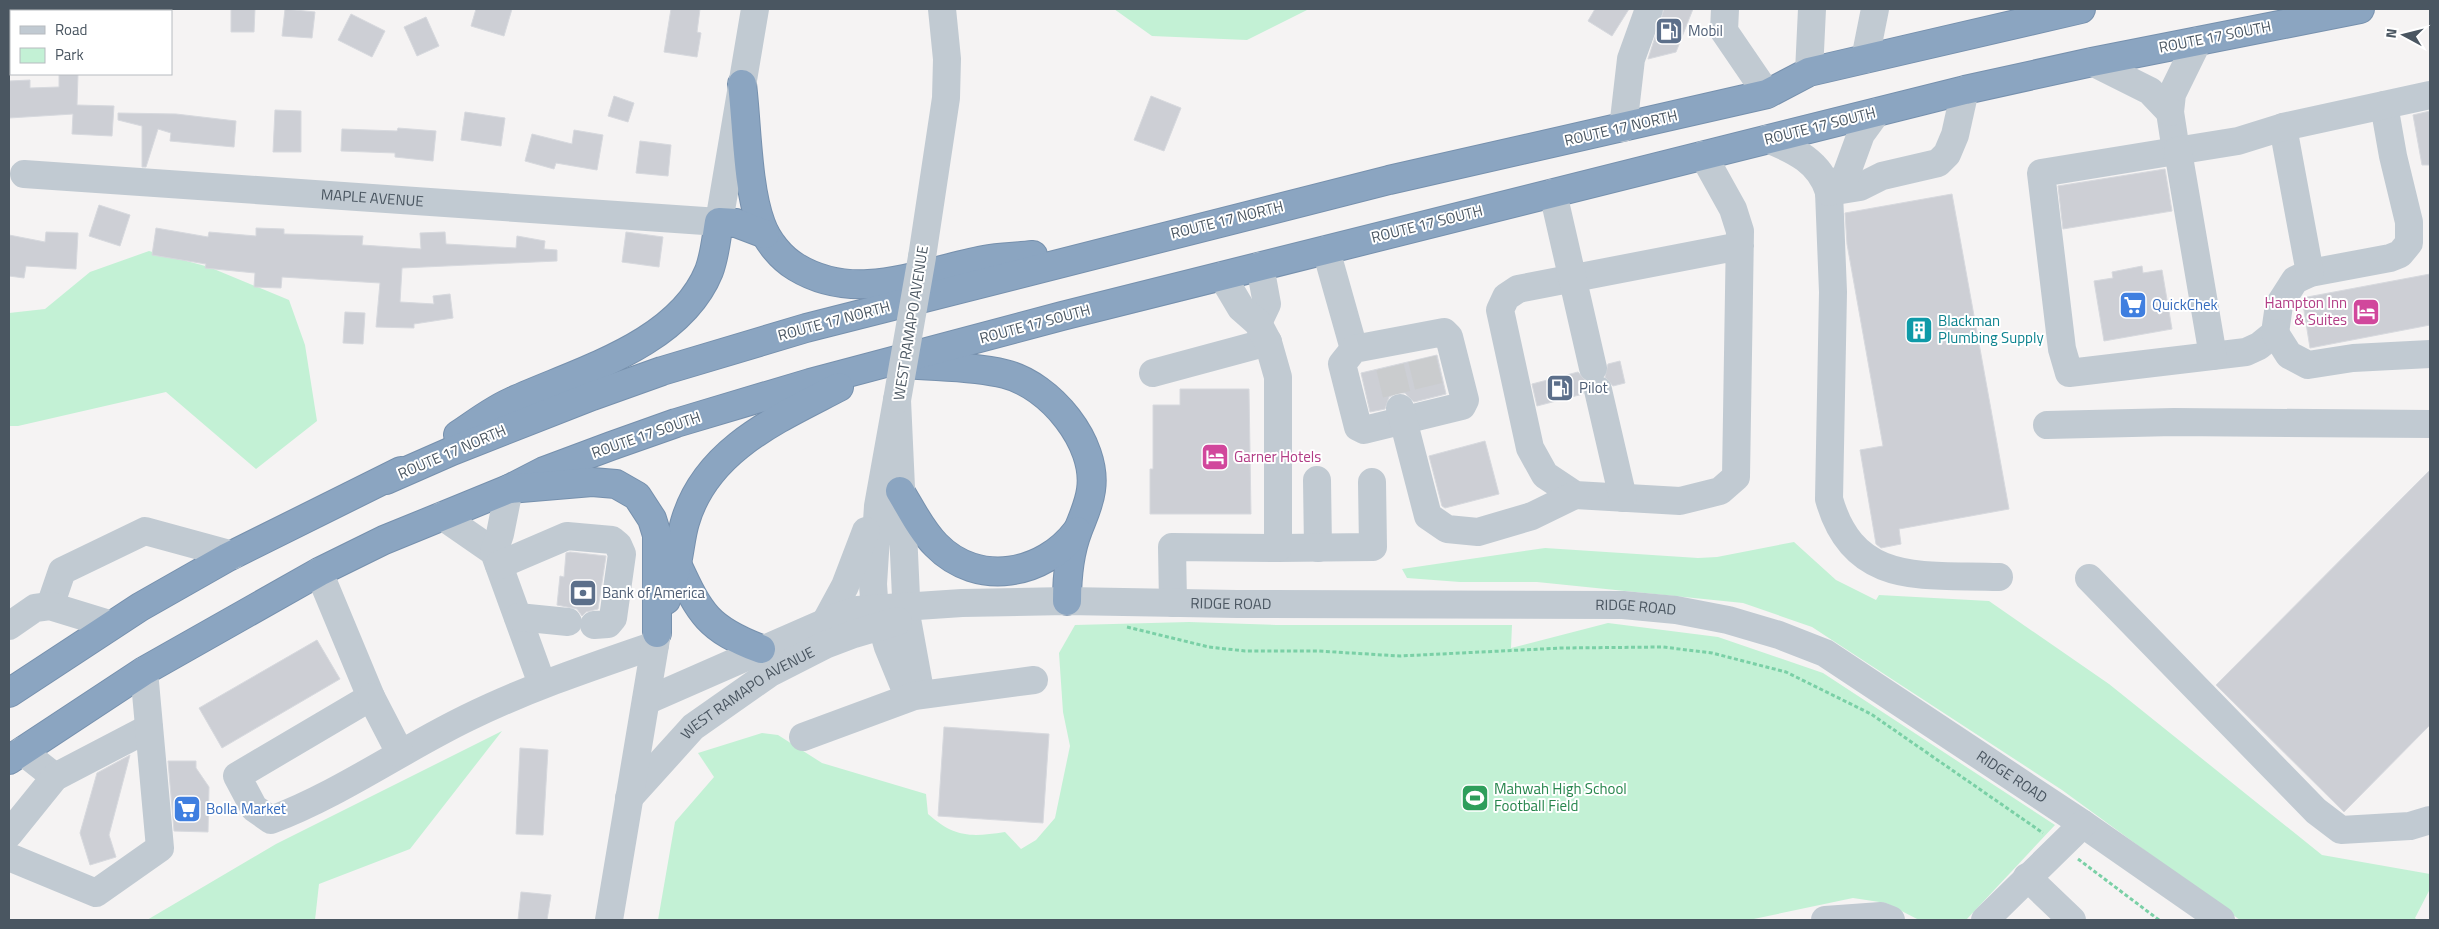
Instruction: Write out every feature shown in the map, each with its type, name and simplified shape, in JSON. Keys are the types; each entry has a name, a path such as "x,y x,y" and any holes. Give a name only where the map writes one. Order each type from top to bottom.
{"highway":[{"name":"ROUTE 17 NORTH","path":"386,480 452,451 592,396 734,348 1134,243 1389,180 1767,94 1809,72 2034,14 2081,9"},
{"name":"ROUTE 17 SOUTH","path":"509,489 544,471 676,423 886,363 1260,266 1965,90 2092,62 2360,9"},
{"path":"742,84 756,208 765,234 781,255 802,271 829,282 854,285 891,283 985,260 1134,243"},
{"path":"9,693 112,625 233,555 324,508 386,480 512,401 606,362 669,322 694,298 702,285 713,255 719,222 736,223 765,234"},
{"path":"656,639 677,564 685,522 692,502 708,477 727,454 743,440 768,424 886,363 974,369 1005,374 1030,385 1053,404 1074,427 1091,465 1090,496 1068,567 1067,601"},
{"path":"892,480 919,523 937,546 957,561 979,569 1016,570 1040,563 1062,549 1078,530"},
{"path":"16,756 144,671 319,572 384,540 509,489 604,482 627,489 637,496 652,519 657,535 656,639"},
{"path":"677,564 695,602 709,621 728,635 761,649"}],"street":[{"path":"719,222 755,9"},
{"path":"750,41 776,9"},
{"name":"WEST RAMAPO AVENUE","path":"925,9 944,41"},
{"name":"WEST RAMAPO AVENUE","path":"892,480 897,400 922,257 945,106 947,59 942,9"},
{"path":"1623,128 1631,59 1649,9"},
{"path":"1725,9 1724,31 1767,94"},
{"path":"1809,72 1812,9"},
{"path":"1865,59 1875,9"},
{"path":"2198,41 2177,81 2170,112 2213,356"},
{"path":"2092,62 2150,91 2170,112"},
{"path":"1829,192 1860,187 1882,176 1938,163 1947,154 1956,135 1965,90"},
{"path":"2275,333 2259,346 2246,352 2069,373 2062,349 2041,173 2238,141 2283,127 2430,95"},
{"path":"2384,105 2393,156 2409,222 2409,243 2400,254 2390,258 2310,273 2295,280 2279,305 2275,333 2289,355 2308,365 2354,358 2430,354"},
{"path":"1829,192 1846,175 1861,134 1877,112"},
{"path":"2283,127 2310,273"},
{"path":"1767,139 1794,150 1814,165 1825,180 1829,192 1833,292 1829,499 1836,523 1848,540 1868,561 1900,573 1999,577"},
{"path":"1401,414 1428,516 1447,529 1478,532 1532,516 1575,495 1680,501 1720,491 1736,477 1740,230 1733,209 1703,155"},
{"name":"MAPLE AVENUE","path":"24,174 719,222"},
{"path":"1553,193 1622,498"},
{"path":"1575,495 1545,475 1530,448 1500,310 1506,297 1518,288 1740,246"},
{"path":"1326,250 1354,349"},
{"path":"1260,266 1267,304 1263,332"},
{"path":"1222,276 1241,308 1263,332 1278,377 1278,548"},
{"path":"1153,373 1263,332"},
{"path":"1444,332 1449,337 1465,400 1462,406 1434,406 1401,414 1364,430 1358,426 1342,364 1354,349 1387,355 1419,348 1444,332"},
{"path":"2047,425 2174,422 2430,424"},
{"path":"892,480 893,615 919,685 914,696"},
{"path":"826,620 892,480"},
{"path":"1317,480 1318,548"},
{"path":"1173,603 1172,548 1373,547 1372,482"},
{"path":"509,489 496,559 542,684"},
{"path":"442,516 496,559"},
{"path":"50,606 62,571 145,530 233,555"},
{"path":"496,559 567,536 612,540 618,545 622,554 613,618 608,624 518,617"},
{"path":"319,572 371,697 400,752"},
{"path":"2089,578 2316,811 2341,830 2410,826 2430,820"},
{"name":"RIDGE ROAD","path":"893,615 962,603 1067,601 1623,605 1676,610 1728,620 1779,635 1825,653 2083,824 2221,920"},
{"path":"9,626 35,608 50,606 112,625"},
{"name":"WEST RAMAPO AVENUE","path":"646,701 826,620 857,610 893,615"},
{"name":"WEST RAMAPO AVENUE","path":"629,798 693,727 737,695 798,658 893,615"},
{"path":"371,697 237,776 254,808 271,820 303,808 400,752 467,718 542,684 656,639"},
{"path":"609,920 656,639"},
{"path":"9,857 96,893 160,848 144,671"},
{"path":"804,737 914,696 1034,680"},
{"path":"9,834 55,777 149,728"},
{"path":"16,756 55,777"},
{"path":"1985,920 2083,824"},
{"path":"2027,877 2072,920"},
{"path":"1825,920 1881,916 1891,920"}],"path":[{"path":"1118,624 1162,637 1245,651 1318,651 1400,656 1562,648 1662,646 1712,653 1786,672 1871,714 2061,844 2080,861 2159,920"}],"green space":[{"path":"1114,9 1309,9 1247,40 1152,36"},
{"path":"149,251 209,267 289,300 305,345 317,421 256,469 166,392 18,426 9,426 9,313 45,309 90,272"},
{"path":"1794,542 1836,580 1876,600 1879,595 1989,601 2109,684 2322,855 2430,874 2430,889 2415,918 2417,920 2240,920 2062,790 1812,627 1743,603 1537,582 1460,582 1407,578 1402,569 1545,548 1698,558 1717,557"},
{"path":"1189,622 1276,625 1512,625 1511,648 1608,623 1718,637 1823,673 2055,825 1966,920 1919,920 1886,903 1853,898 1749,920 658,920 675,822 714,777 698,753 762,733 778,735 822,763 926,794 928,814 955,832 982,835 1005,832 1021,849 1036,840 1055,818 1070,746 1063,712 1059,653 1075,625"},
{"path":"502,731 410,849 319,884 315,920 147,920 276,844"}],"building":[{"path":"231,9 255,9 254,32 231,32"},
{"path":"285,9 315,12 312,38 282,36"},
{"path":"476,9 512,9 504,36 471,26"},
{"path":"671,9 700,9 697,32 701,33 697,57 664,52"},
{"path":"1595,9 1629,9 1612,36 1588,21"},
{"name":"Mobil","path":"1664,9 1693,9 1676,52 1648,59"},
{"path":"351,14 385,31 372,57 338,40"},
{"path":"426,17 439,46 417,56 404,27"},
{"path":"59,75 78,75 77,105 114,106 112,136 72,134 73,114 9,118 9,81 30,80 30,88 59,87"},
{"path":"614,96 634,103 628,122 608,116"},
{"path":"1151,96 1181,108 1164,151 1134,140"},
{"path":"275,110 301,111 301,152 273,152"},
{"path":"2430,111 2430,165 2422,165 2413,115"},
{"path":"465,112 505,118 501,146 461,140"},
{"path":"118,113 176,114 236,121 234,147 170,141 171,133 158,129 146,167 142,167 142,126 118,120"},
{"path":"398,128 436,131 433,161 395,157 395,153 341,151 342,129 397,131"},
{"path":"574,130 603,135 597,170 556,163 554,169 525,161 532,134 572,144"},
{"path":"640,141 671,145 668,176 636,173"},
{"path":"2165,169 2172,211 2063,229 2058,186"},
{"name":"Blackman Plumbing Supply","path":"1952,194 2009,509 1899,529 1901,544 1881,548 1876,544 1860,450 1883,446 1847,244 1845,213"},
{"path":"99,205 130,215 120,246 89,236"},
{"path":"156,228 208,237 209,232 256,236 256,228 284,229 284,234 363,236 362,245 421,249 420,233 445,232 446,244 516,248 517,236 545,241 544,249 557,250 557,261 402,268 400,302 434,304 433,296 450,294 453,318 414,324 414,328 376,327 380,283 282,277 281,288 254,287 255,273 205,268 206,264 152,255"},
{"path":"46,232 78,233 76,269 26,266 24,278 9,276 9,235 45,242"},
{"path":"626,232 663,237 659,267 622,262"},
{"name":"QuickChek","path":"2142,266 2143,273 2162,270 2172,329 2104,341 2094,281 2113,278 2112,272"},
{"name":"Hampton Inn & Suites","path":"2430,274 2430,325 2310,348 2302,298"},
{"path":"345,312 365,313 363,344 343,343"},
{"path":"1437,355 1446,394 1414,402 1405,393 1397,393 1389,397 1385,409 1370,412 1361,373"},
{"path":"1620,361 1625,383 1613,386 1605,377 1608,364"},
{"path":"1578,372 1586,381 1583,394 1537,406 1532,384"},
{"name":"Garner Hotels","path":"1180,389 1249,389 1251,514 1150,514 1150,469 1153,469 1153,405 1180,405"},
{"path":"1485,441 1499,494 1445,508 1442,506 1429,456"},
{"path":"2430,470 2430,725 2344,812 2216,685"},
{"name":"Bank of America","path":"566,553 606,556 598,609 586,612 582,616 577,609 557,605 560,576 564,577"},
{"path":"317,640 340,679 222,748 199,708"},
{"path":"944,727 1049,734 1043,823 938,816"},
{"path":"520,748 548,750 543,835 516,834"},
{"path":"130,755 109,835 116,857 90,865 80,833 97,773"},
{"name":"Bolla Market","path":"168,761 196,761 196,768 209,787 208,832 174,831"},
{"path":"521,892 551,895 547,920 518,920"}],"tunnel":[{"path":"1422,359 1432,400"},
{"path":"1390,367 1400,408"}],"place":[{"name":"Mobil","path":"1669,31"},
{"name":"QuickChek","path":"2133,305"},
{"name":"Hampton Inn & Suites","path":"2366,312"},
{"name":"Blackman Plumbing Supply","path":"1919,330"},
{"name":"Pilot","path":"1560,388"},
{"name":"Garner Hotels","path":"1215,457"},
{"name":"Bank of America","path":"583,593"},
{"name":"Mahwah High School Football Field","path":"1475,798"},
{"name":"Bolla Market","path":"187,809"}]}
